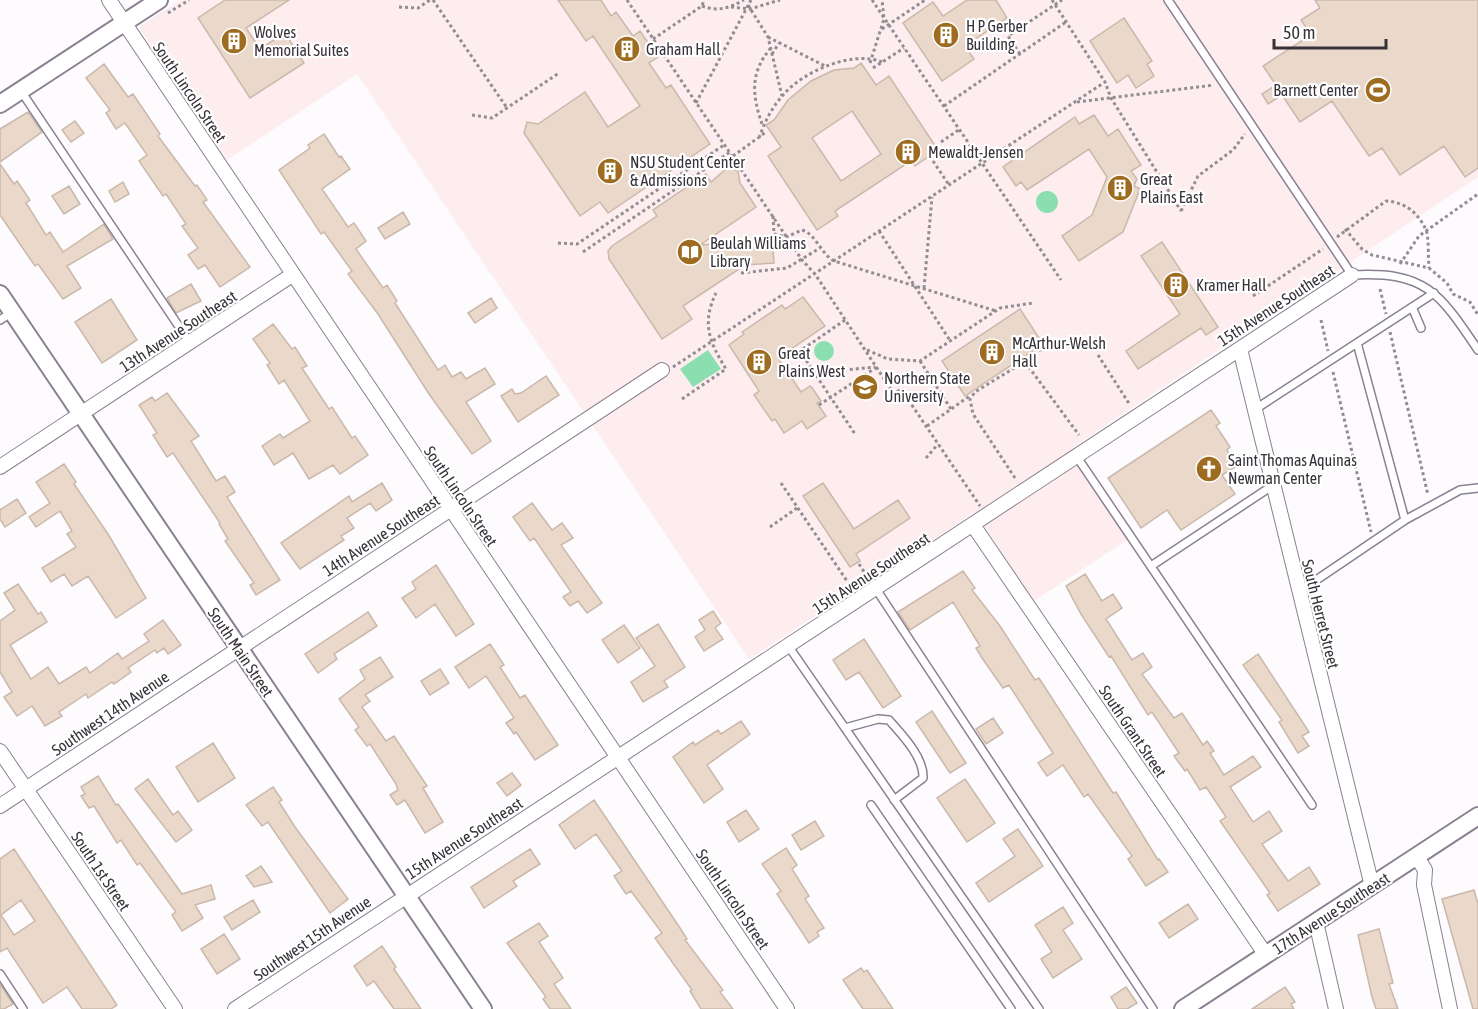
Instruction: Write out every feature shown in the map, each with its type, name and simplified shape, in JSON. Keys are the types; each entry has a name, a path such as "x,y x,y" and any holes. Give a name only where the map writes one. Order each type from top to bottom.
{"street":[{"name":"South Lincoln Street","path":"109,0 787,1009"},
{"path":"0,104 159,0"},
{"name":"13th Avenue Southeast","path":"0,468 292,275"},
{"name":"15th Avenue Southeast","path":"406,895 789,647 1352,275"},
{"name":"South Main Street","path":"0,294 6,316 81,414 483,1009"},
{"name":"South Herret Street","path":"1240,349 1372,886"},
{"name":"14th Avenue Southeast","path":"238,648 663,371"},
{"name":"South Grant Street","path":"973,525 1266,955"},
{"name":"Southwest 14th Avenue","path":"0,806 238,648"},
{"name":"South 1st Street","path":"0,751 175,1009"},
{"name":"17th Avenue Southeast","path":"1183,1009 1478,816"},
{"path":"1417,856 1425,870 1424,885 1450,1009"},
{"name":"Southwest 15th Avenue","path":"235,1009 406,895"},
{"path":"1316,922 1336,1009"}],"lane":[{"path":"1168,0 1352,275 1376,274 1407,277 1428,287 1453,313 1478,350"},
{"path":"20,91 190,343"},
{"path":"1254,410 1434,293"},
{"path":"1412,307 1421,328"},
{"path":"1357,343 1406,520"},
{"path":"1077,456 1312,805"},
{"path":"1458,481 1460,490"},
{"path":"1151,566 1272,486"},
{"path":"1298,592 1430,505 1460,490 1478,488"},
{"path":"876,589 1153,1009"},
{"path":"789,647 1039,1009"},
{"path":"845,728 878,718 889,720 904,737 924,769 923,778 894,800"},
{"path":"871,805 1011,1009"},
{"path":"0,974 23,1009"}],"path":[{"path":"399,7 418,8 432,0 507,108"},
{"path":"627,0 786,237 802,260 815,273 894,394 901,389 987,516"},
{"path":"653,39 702,6 704,0"},
{"path":"731,7 744,0"},
{"path":"696,103 751,0"},
{"path":"702,6 711,10 731,7 748,8 780,0"},
{"path":"872,0 1061,280"},
{"path":"870,63 884,19 882,0"},
{"path":"881,30 925,0"},
{"path":"1052,0 1105,82 1111,98 1181,211 1198,176 1233,150 1252,125"},
{"path":"1008,36 1062,0"},
{"path":"748,8 768,37 782,96"},
{"path":"944,106 1066,22"},
{"path":"1001,26 1020,54"},
{"path":"768,37 826,67"},
{"path":"772,54 779,43"},
{"path":"763,126 757,109 754,88 758,64 771,48"},
{"path":"873,68 904,48"},
{"path":"759,138 765,118 782,96 801,80 826,67 872,58 882,62"},
{"path":"472,115 492,118 560,74"},
{"path":"663,371 710,343 1105,82"},
{"path":"1076,103 1223,83"},
{"path":"941,142 960,129"},
{"path":"733,156 766,132"},
{"path":"558,243 577,244 725,145"},
{"path":"583,252 729,152"},
{"path":"933,161 949,185"},
{"path":"1398,267 1426,231 1478,194"},
{"path":"922,296 932,197"},
{"path":"772,214 774,234 786,237 802,230 807,231 825,256 834,261 996,311"},
{"path":"1346,229 1362,249 1380,258 1429,268 1446,283 1453,294 1470,302 1478,315"},
{"path":"879,231 951,342"},
{"path":"1426,231 1429,268"},
{"path":"741,273 787,268 820,248"},
{"path":"1380,290 1430,505"},
{"path":"682,399 726,369 710,343 709,317 716,294"},
{"path":"866,350 888,359 920,361 996,311 1033,303"},
{"path":"846,320 800,351 855,434"},
{"path":"1321,320 1373,542"},
{"path":"927,426 1047,345"},
{"path":"1098,354 1138,416"},
{"path":"920,361 951,409"},
{"path":"1019,365 1028,366 1036,373 1079,435"},
{"path":"814,373 877,367"},
{"path":"819,405 877,367"},
{"path":"975,392 970,399 973,414 1016,478"},
{"path":"926,458 939,444"},
{"path":"781,483 849,584"},
{"path":"770,527 797,508"}],"shaded area":[{"name":"Northern State University","path":"180,0 1478,0 1478,177 1072,448 1132,537 1034,601 975,512 749,659 357,74 227,160 139,27"}],"green space":[{"path":"1047,191 1055,194 1058,202 1055,210 1047,213 1039,210 1036,202 1039,194"},
{"path":"820,341 828,341 834,347 834,355 828,361 820,361 814,355 814,347"},
{"path":"708,350 721,369 693,387 680,369"}],"building":[{"name":"Wolves Memorial Suites","path":"225,0 289,0 246,28 260,49 285,33 304,63 250,98 198,18"},
{"name":"NSU Student Center & Admissions","path":"558,0 601,0 611,16 616,12 633,36 640,31 658,57 649,63 666,88 671,85 710,144 608,213 600,202 580,216 524,133 527,122 538,124 585,92 608,127 640,106 593,36 586,41"},
{"name":"H P Gerber Building","path":"967,0 996,0 1007,18 965,46 974,59 942,81 903,23 933,2 943,16"},
{"name":"Barnett Center","path":"1315,0 1478,0 1478,168 1465,177 1444,146 1400,175 1382,148 1369,156 1332,101 1300,122 1282,95 1268,104 1262,94 1276,85 1263,66 1311,35 1301,20 1320,8"},
{"path":"1124,18 1152,61 1147,64 1154,76 1136,88 1128,75 1117,83 1090,41"},
{"name":"Mewaldt-Jensen","path":"861,63 876,85 889,76 938,150 915,166 912,160 835,211 838,216 817,230 768,156 781,147 766,125 774,120 788,100 811,81 834,70 854,68","holes":["852,111 881,154 841,181 812,138"]},
{"path":"104,64 128,97 133,94 160,134 158,136 195,186 197,185 207,200 203,202 250,267 220,287 205,265 198,269 188,255 198,248 182,226 186,224 166,194 163,196 139,161 147,155 125,123 116,129 106,113 110,110 86,78"},
{"path":"28,112 42,132 0,162 0,129"},
{"name":"Great Plains East","path":"1094,115 1108,136 1118,129 1141,165 1131,171 1137,179 1134,186 1140,189 1123,232 1079,261 1062,236 1092,215 1107,177 1089,149 1027,190 1021,182 1016,186 1003,167 1075,117 1079,124"},
{"path":"75,121 84,133 71,142 62,130"},
{"path":"324,134 350,169 322,189 348,227 354,223 366,241 356,249 383,288 387,285 397,301 395,303 438,370 445,365 452,377 461,372 466,379 485,368 495,384 466,402 491,441 472,454 429,394 378,314 348,274 352,271 324,232 321,234 279,170 310,148 308,145"},
{"path":"0,164 14,184 17,181 30,200 26,203 46,235 50,232 63,252 104,224 113,239 67,266 81,288 63,299 38,264 35,266 0,215"},
{"name":"Beulah Williams Library","path":"728,167 738,171 740,183 756,207 700,245 772,239 774,263 745,265 683,306 692,319 662,339 609,259 608,251 657,216 653,210 706,174 711,182"},
{"path":"123,182 129,194 115,202 109,191"},
{"path":"69,186 80,204 64,214 52,196"},
{"path":"403,212 410,224 385,239 378,228"},
{"name":"Kramer Hall","path":"1162,242 1218,327 1206,335 1201,328 1138,369 1126,351 1180,314 1141,256"},
{"path":"191,284 201,301 176,313 167,298"},
{"name":"Great Plains West","path":"803,297 825,326 778,358 801,392 810,386 813,389 821,401 817,403 826,416 807,429 802,421 784,433 775,419 772,421 754,395 759,391 729,345 744,334 742,332 782,305 785,309"},
{"path":"491,298 497,308 475,323 468,313"},
{"path":"111,299 137,340 102,363 75,322"},
{"name":"McArthur-Welsh Hall","path":"1020,309 1043,344 965,396 942,361"},
{"path":"273,324 292,349 295,347 307,366 302,368 329,409 332,407 352,438 355,436 368,455 340,474 333,465 309,479 293,453 274,465 262,446 280,434 283,438 310,421 284,380 279,384 267,365 270,363 253,339"},
{"path":"546,376 559,395 518,422 501,396 512,389 515,394 521,393"},
{"path":"167,393 199,436 191,441 216,481 225,476 235,492 227,497 280,580 256,595 250,585 254,583 225,541 228,539 220,523 173,453 167,457 153,435 157,433 139,405 152,397 155,401"},
{"name":"Saint Thomas Aquinas Newman Center","path":"1211,410 1220,423 1216,426 1230,447 1227,450 1237,466 1222,475 1235,494 1181,530 1167,510 1141,528 1108,478"},
{"path":"64,464 76,482 74,484 108,534 146,598 116,618 88,576 72,586 64,574 51,582 42,568 76,547 67,534 72,531 60,511 36,527 29,517 50,503 36,482"},
{"path":"382,483 392,500 376,511 370,503 347,518 354,528 341,536 344,540 300,569 281,543 349,496 352,502"},
{"path":"823,483 854,529 898,500 910,518 856,554 860,561 850,567 803,496"},
{"path":"17,499 26,513 5,527 0,519 0,510"},
{"path":"532,503 552,530 562,523 573,538 561,545 602,603 587,613 578,601 570,606 563,597 571,592 534,538 530,541 513,517"},
{"path":"436,565 474,624 456,636 435,604 416,618 402,598 416,589 412,582"},
{"path":"963,571 975,588 972,590 1000,626 1035,680 1039,678 1113,793 1116,792 1158,860 1168,872 1146,886 1128,859 1132,856 1088,794 1084,797 1063,765 1047,776 1038,763 1053,753 1009,685 1003,688 982,658 976,648 980,646 953,602 910,630 898,612"},
{"path":"1085,574 1102,601 1113,594 1122,608 1106,619 1132,660 1143,653 1152,667 1142,674 1174,718 1182,713 1203,745 1207,741 1214,751 1210,753 1224,775 1253,756 1261,767 1230,787 1253,822 1269,811 1282,831 1262,844 1288,881 1309,867 1320,884 1278,911 1267,895 1270,893 1220,821 1226,817 1206,787 1200,790 1187,769 1185,771 1174,756 1179,753 1152,712 1148,715 1081,614 1066,586"},
{"path":"18,584 38,614 41,612 47,622 10,645 31,679 48,667 59,684 86,667 90,673 118,653 122,659 149,641 144,634 163,620 181,645 168,654 164,648 157,653 155,650 128,668 131,672 114,684 112,682 88,698 86,694 59,712 62,716 45,726 32,706 17,716 4,697 12,692 0,672 0,621 15,610 4,593"},
{"path":"713,611 721,623 715,628 723,639 704,651 695,637 705,630 699,620"},
{"path":"368,612 377,626 334,654 337,659 318,673 305,654"},
{"path":"658,624 685,667 664,681 668,687 643,702 631,682 655,666 636,638"},
{"path":"624,625 640,648 618,663 602,640"},
{"path":"864,639 901,696 883,708 859,672 846,680 833,660"},
{"path":"490,644 504,665 500,667 520,698 525,695 558,745 535,760 516,732 514,734 506,723 514,718 486,676 469,688 455,667"},
{"path":"1258,654 1309,732 1302,736 1309,746 1298,753 1279,722 1282,720 1243,665"},
{"path":"380,657 393,677 365,695 370,701 362,707 386,741 394,736 427,786 423,788 443,822 425,833 405,800 397,805 390,795 398,790 396,784 370,744 367,746 355,730 359,727 339,699 365,679 360,670"},
{"path":"440,669 449,683 430,695 421,681"},
{"path":"932,711 966,763 950,773 916,722"},
{"path":"993,718 1003,733 986,744 976,729"},
{"path":"741,721 750,734 707,765 723,789 704,803 673,757 693,742 695,745 718,730 721,734"},
{"path":"213,743 235,778 198,802 176,767"},
{"path":"512,773 521,785 507,796 497,783"},
{"path":"98,776 116,805 118,804 182,894 211,885 215,899 195,905 203,918 182,931 172,915 176,912 140,863 137,865 121,840 117,843 94,806 89,808 81,796 85,794 81,787"},
{"path":"148,779 173,815 178,811 192,830 176,842 135,789"},
{"path":"965,779 995,823 967,842 937,798"},
{"path":"273,787 282,800 279,802 295,827 348,899 330,913 268,822 262,826 246,805"},
{"path":"594,800 680,928 687,939 685,940 723,990 720,992 733,1009 701,1009 690,991 692,990 655,938 662,933 631,891 626,894 614,876 622,871 596,834 575,849 559,825"},
{"path":"746,810 759,829 739,842 727,822"},
{"path":"815,821 824,836 801,850 792,835"},
{"path":"1018,829 1043,866 989,902 976,883 1015,856 1003,839"},
{"path":"786,848 797,865 792,869 809,896 805,899 824,928 817,932 819,936 809,943 777,894 781,891 762,864"},
{"path":"14,849 117,1005 111,1009 82,1009 67,987 43,1003 7,948 0,952 0,859","holes":["21,900 35,921 14,935 1,915"]},
{"path":"530,849 540,864 513,881 517,886 484,908 471,887"},
{"path":"261,866 272,882 254,887 246,876"},
{"path":"1474,890 1478,904 1478,1009 1473,1009 1442,899"},
{"path":"253,900 260,912 232,930 224,917"},
{"path":"1188,904 1198,919 1169,938 1159,923"},
{"path":"1063,907 1073,923 1063,930 1082,959 1053,978 1041,959 1052,952 1035,925"},
{"path":"539,923 548,936 539,942 563,978 554,984 571,1009 550,1009 543,999 546,997 507,943"},
{"path":"1379,929 1393,983 1389,984 1398,1009 1376,1009 1372,997 1358,935"},
{"path":"224,934 240,959 217,974 201,949"},
{"path":"382,946 396,967 394,969 421,1009 394,1009 374,981 367,986 354,966"},
{"path":"861,968 864,972 867,970 893,1009 863,1009 843,980"},
{"path":"0,984 13,1004 4,1009 0,1009"},
{"path":"1126,987 1137,1003 1127,1009 1118,1009 1111,997"},
{"path":"1285,987 1295,1002 1291,1004 1294,1009 1252,1009"}],"place":[{"name":"H P Gerber Building","path":"946,35"},
{"name":"Wolves Memorial Suites","path":"234,41"},
{"name":"Graham Hall","path":"627,49"},
{"name":"Barnett Center","path":"1378,90"},
{"name":"Mewaldt-Jensen","path":"908,152"},
{"name":"NSU Student Center & Admissions","path":"610,171"},
{"name":"Great Plains East","path":"1120,188"},
{"name":"Beulah Williams Library","path":"690,252"},
{"name":"Kramer Hall","path":"1176,285"},
{"name":"McArthur-Welsh Hall","path":"992,352"},
{"name":"Great Plains West","path":"759,362"},
{"name":"Northern State University","path":"865,387"},
{"name":"Saint Thomas Aquinas Newman Center","path":"1209,469"}]}
